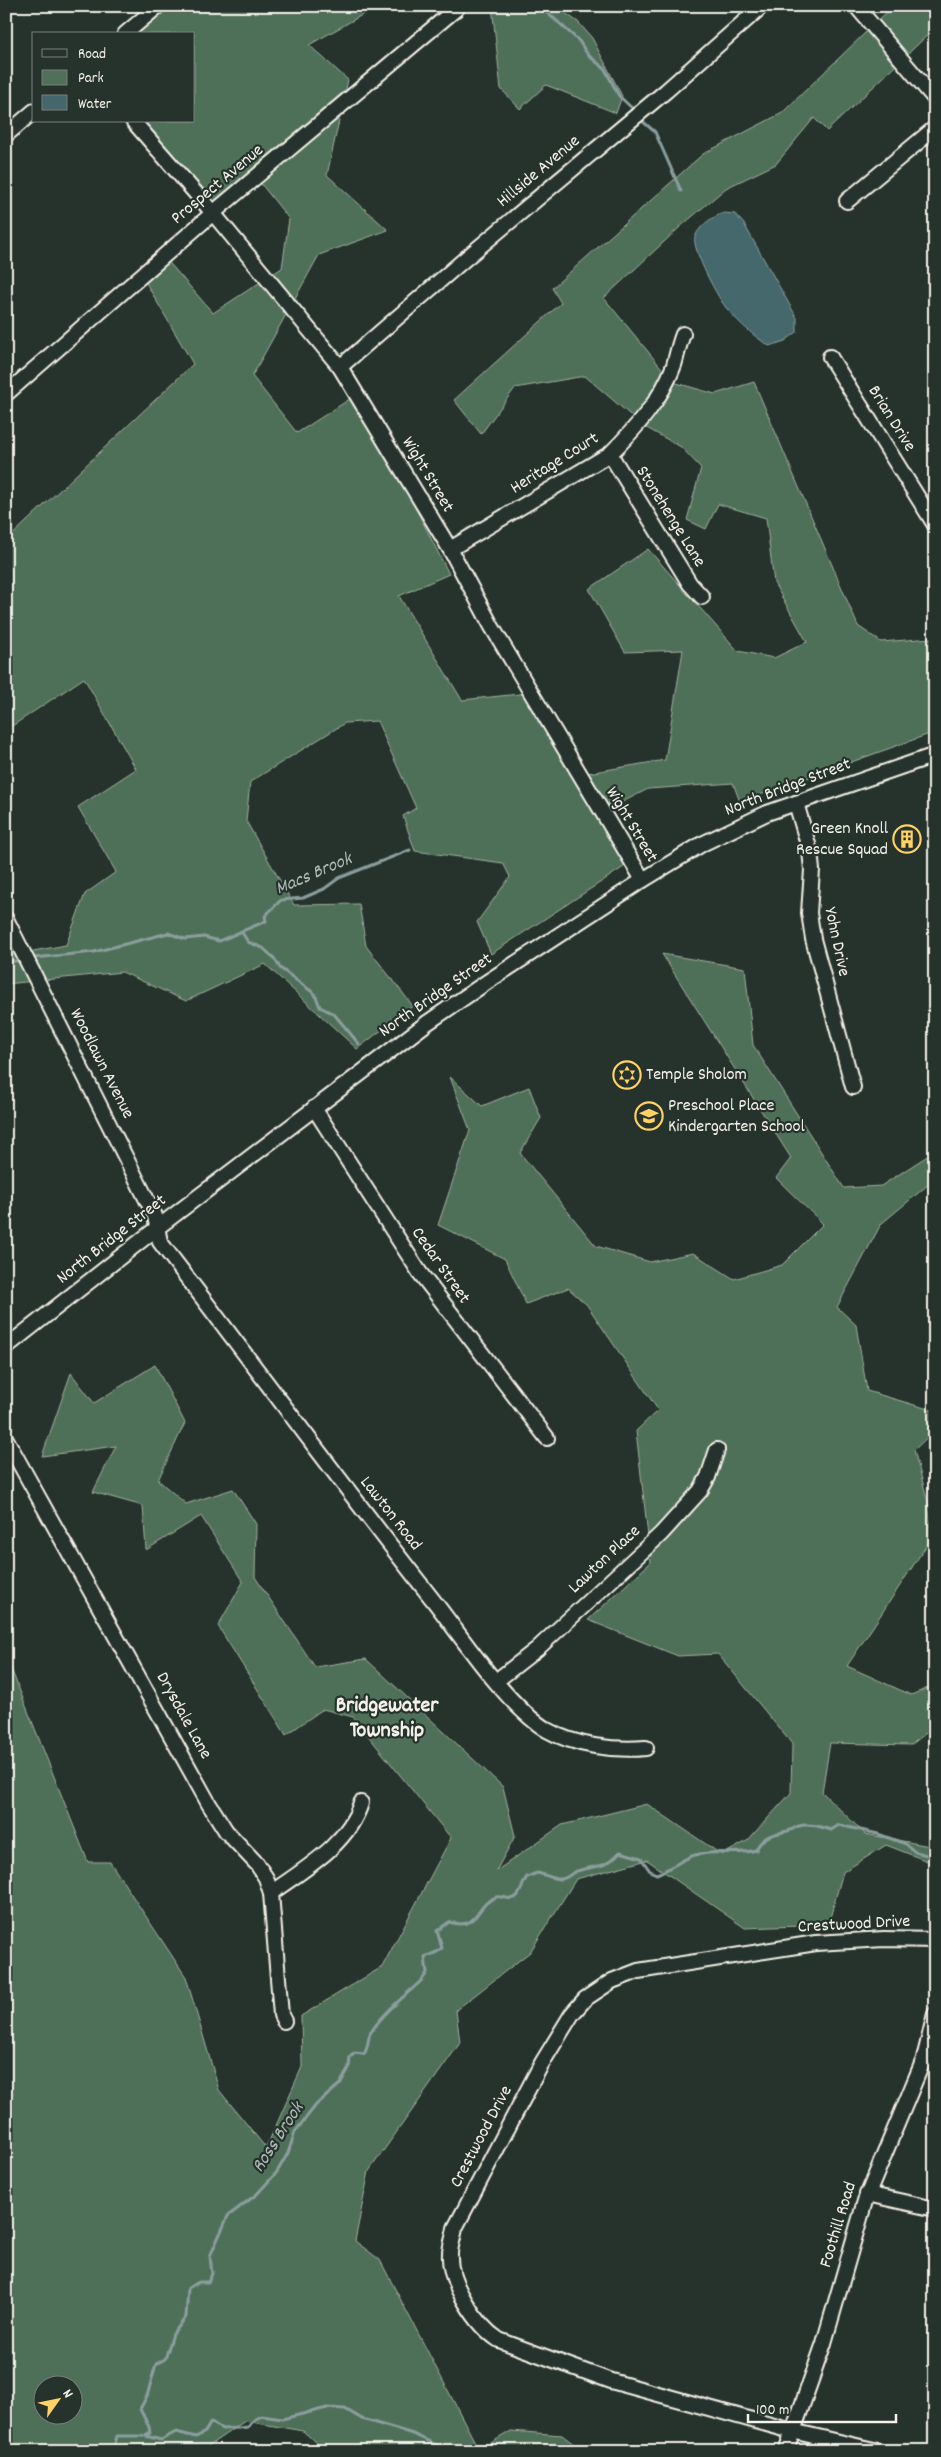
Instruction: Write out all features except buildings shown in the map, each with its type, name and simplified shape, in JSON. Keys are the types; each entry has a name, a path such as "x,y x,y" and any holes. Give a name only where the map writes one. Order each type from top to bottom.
{"street":[{"path":"127,32 158,6"},
{"name":"Hillside Avenue","path":"340,367 465,259 666,91 762,6"},
{"path":"856,6 935,99"},
{"name":"Prospect Avenue","path":"6,394 214,214 458,8"},
{"path":"6,134 32,113"},
{"name":"Wight Street","path":"134,122 214,214 340,367 450,549 492,627 642,880"},
{"path":"847,201 935,128"},
{"name":"Heritage Court","path":"450,549 610,454 629,435 659,394 674,365 683,334"},
{"name":"Brian Drive","path":"830,357 935,526"},
{"name":"Stonehenge Lane","path":"610,454 690,584 702,597"},
{"name":"North Bridge Street","path":"6,1348 157,1228 314,1108 487,982 642,880 702,844 735,827 796,803 935,755"},
{"name":"Yohn Drive","path":"796,803 810,851 812,870 809,913 813,939 853,1087"},
{"name":"Woodlawn Avenue","path":"6,919 129,1160 155,1216 157,1228"},
{"name":"Cedar Street","path":"314,1108 420,1273 547,1438"},
{"name":"Lawton Road","path":"157,1228 160,1242 312,1445 496,1680 530,1717 547,1730 564,1738 624,1750 646,1748"},
{"name":"Drysdale Lane","path":"6,1439 209,1804 226,1831 266,1878 271,1893 281,2015 284,2021"},
{"name":"Lawton Place","path":"496,1680 537,1649 661,1534 700,1491 708,1477 717,1450"},
{"path":"271,1893 324,1854 345,1833 357,1816 361,1804"},
{"name":"Crestwood Drive","path":"878,2451 792,2431 611,2381 498,2340 478,2323 455,2280 450,2254 455,2228 542,2063 572,2014 585,1999 612,1981 638,1971 816,1943 884,1939 935,1940"},
{"name":"Foothill Road","path":"786,2451 824,2343 867,2194 924,2059 935,2014"},
{"path":"867,2194 935,2209"}],"green space":[{"path":"158,6 378,6 309,45 348,80 327,175 388,230 319,255 252,376 297,433 356,395 365,408 449,574 399,596 462,700 529,693 576,775 665,760 683,650 625,652 589,589 648,549 738,651 774,658 807,642 774,583 766,518 718,504 706,529 687,520 701,468 681,447 643,426 585,376 515,388 481,434 454,400 561,303 552,288 703,154 782,113 893,6 935,6 935,28 827,131 814,118 776,164 726,188 680,227 604,298 673,382 715,394 754,382 858,626 881,642 932,638 935,641 935,732 740,802 733,783 648,789 599,814 630,863 491,954 477,922 510,877 503,863 415,851 403,816 416,808 377,721 345,723 250,782 246,821 294,905 359,904 366,946 413,1006 357,1049 265,964 186,1001 122,972 6,984 6,956 66,945 85,894 116,872 78,807 136,769 84,678 6,730 6,541 193,364 142,276 165,258 213,313 282,268 289,219 258,180 213,218 138,122 195,122 195,32 127,32"},
{"path":"492,6 555,6 578,22 592,38 622,96 616,113 546,85 520,109 501,89"},
{"path":"662,954 745,968 753,1045 844,1188 881,1186 935,1151 935,1179 881,1224 837,1307 856,1325 867,1391 935,1411 935,1430 914,1450 928,1502 932,1537 847,1666 911,1695 935,1685 935,1726 911,1745 830,1743 822,1792 865,1834 935,1847 935,1864 886,1845 843,1872 828,1925 745,1928 647,1860 576,1879 530,1952 456,2010 460,2043 369,2171 355,2241 380,2260 479,2450 511,2431 562,2435 583,2451 325,2451 303,2431 245,2421 201,2451 6,2451 6,1656 88,1862 110,1862 186,1977 219,2090 266,2148 302,2067 301,2016 382,1967 451,1838 353,1717 323,1709 286,1735 218,1626 243,1582 201,1516 146,1550 143,1506 93,1492 116,1446 42,1456 71,1373 94,1403 155,1365 185,1423 158,1480 186,1504 233,1489 256,1524 255,1577 315,1667 366,1659 503,1787 515,1836 496,1871 562,1825 647,1804 722,1855 747,1841 791,1793 792,1744 718,1654 678,1656 588,1620 651,1562 636,1431 658,1410 587,1305 568,1288 526,1304 505,1259 438,1225 470,1130 450,1077 482,1106 529,1087 541,1118 520,1153 596,1246 650,1262 693,1253 734,1279 782,1265 823,1224 776,1178 791,1158"},
{"path":"9,1022 12,1048 6,1055 6,1024"}],"water":[{"path":"724,213 735,214 744,224 797,318 797,332 785,341 769,346 747,330 724,305 701,263 695,237 707,222 715,216"}],"waterway":[{"path":"539,6 579,41 588,55 605,69 619,96 633,109"},
{"path":"640,119 655,132 681,191"},
{"name":"Macs Brook","path":"34,958 94,952 168,933 185,939 204,937 219,941 266,921 265,916 281,900 303,898 324,889 339,878 410,850"},
{"path":"241,931 248,942 263,948 274,958 280,968 315,994 320,1007 334,1014 359,1044"},
{"name":"Macs Brook","path":"6,963 19,960"},
{"name":"Ross Brook","path":"113,2451 117,2436 145,2436 150,2433 140,2409 147,2396 156,2364 165,2359 173,2334 186,2317 188,2288 199,2282 208,2282 212,2274 210,2256 228,2216 257,2194 277,2172 288,2153 295,2132 316,2105 340,2084 349,2068 350,2057 355,2053 364,2054 370,2034 376,2025 395,2004 422,1980 427,1973 425,1957 442,1948 437,1931 449,1922 467,1923 476,1916 483,1906 496,1897 511,1899 516,1897 527,1877 537,1873 563,1879 577,1871 604,1865 620,1852 641,1858 650,1871 657,1874 687,1858 703,1853 748,1852 756,1850 762,1841 769,1836 803,1825 831,1830 839,1825 878,1834 906,1844 915,1852 935,1857"},
{"path":"146,2436 161,2440 176,2432 196,2437 205,2432 211,2422 222,2429 248,2427 255,2419 262,2416 282,2419 327,2408 345,2409 362,2419 413,2434 450,2451"}],"place":[{"name":"Green Knoll Rescue Squad","path":"907,839"},
{"name":"Temple Sholom","path":"627,1075"},
{"name":"Preschool Place Kindergarten School","path":"649,1116"}],"district":[{"name":"Bridgewater Township","path":"387,1718"}]}
